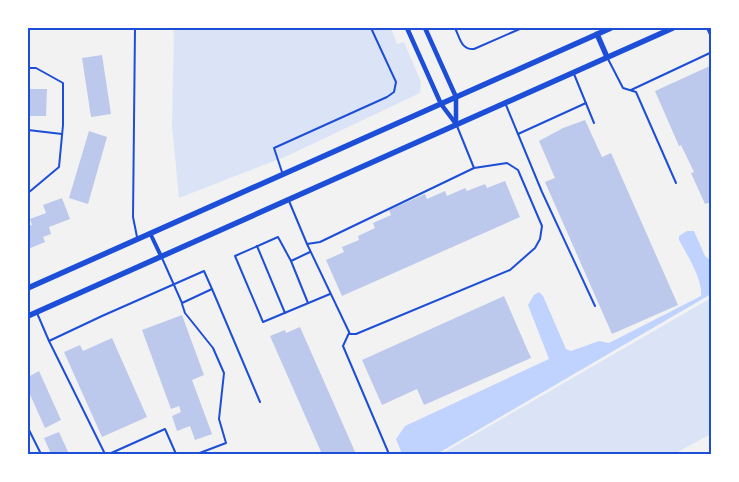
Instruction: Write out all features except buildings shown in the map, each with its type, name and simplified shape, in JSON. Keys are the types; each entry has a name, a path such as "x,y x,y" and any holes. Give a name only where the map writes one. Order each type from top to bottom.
{"main road":[{"path":"28,288 612,28"},
{"path":"28,316 674,28"},
{"path":"597,34 607,57"}],"street":[{"path":"407,28 441,104 456,124"},
{"path":"424,28 456,97 456,124"},
{"path":"150,233 161,256"}],"lane":[{"path":"135,28 133,217 138,239"},
{"path":"283,174 274,148 387,98 394,92 396,82 371,28"},
{"path":"455,28 463,46 468,49 474,49 522,28"},
{"path":"594,28 597,34"},
{"path":"707,28 712,38"},
{"path":"630,90 712,52"},
{"path":"607,57 623,88 636,92 676,183"},
{"path":"28,68 36,68 63,83 59,167 28,194"},
{"path":"573,72 594,123"},
{"path":"505,102 542,192 595,306"},
{"path":"518,134 586,103"},
{"path":"456,124 474,168"},
{"path":"28,130 62,134"},
{"path":"307,244 320,242 474,168 508,163 518,170 542,226 540,239 535,248 510,270 356,334 349,333"},
{"path":"288,199 349,333"},
{"path":"308,303 291,261 278,237 235,256 263,322 330,294"},
{"path":"257,246 285,313"},
{"path":"291,261 311,252"},
{"path":"161,256 185,313 213,348 224,373 219,419 226,442 197,454"},
{"path":"49,342 204,271 260,402"},
{"path":"182,303 212,289"},
{"path":"36,312 105,454"},
{"path":"349,333 343,346 389,454"},
{"path":"28,428 41,454"},
{"path":"109,454 166,429 176,454"}],"shaded area":[{"path":"174,28 391,28 397,44 404,42 421,82 420,93 287,156 179,198 172,126"},
{"path":"711,298 711,434 674,454 441,454"}],"water":[{"path":"687,231 694,231 705,256 711,261 711,294 437,454 402,454 396,439 405,426 549,359 528,305 534,295 539,292 543,296 566,349 571,351 599,341 609,343 701,296 700,282 679,240 679,236"}]}
